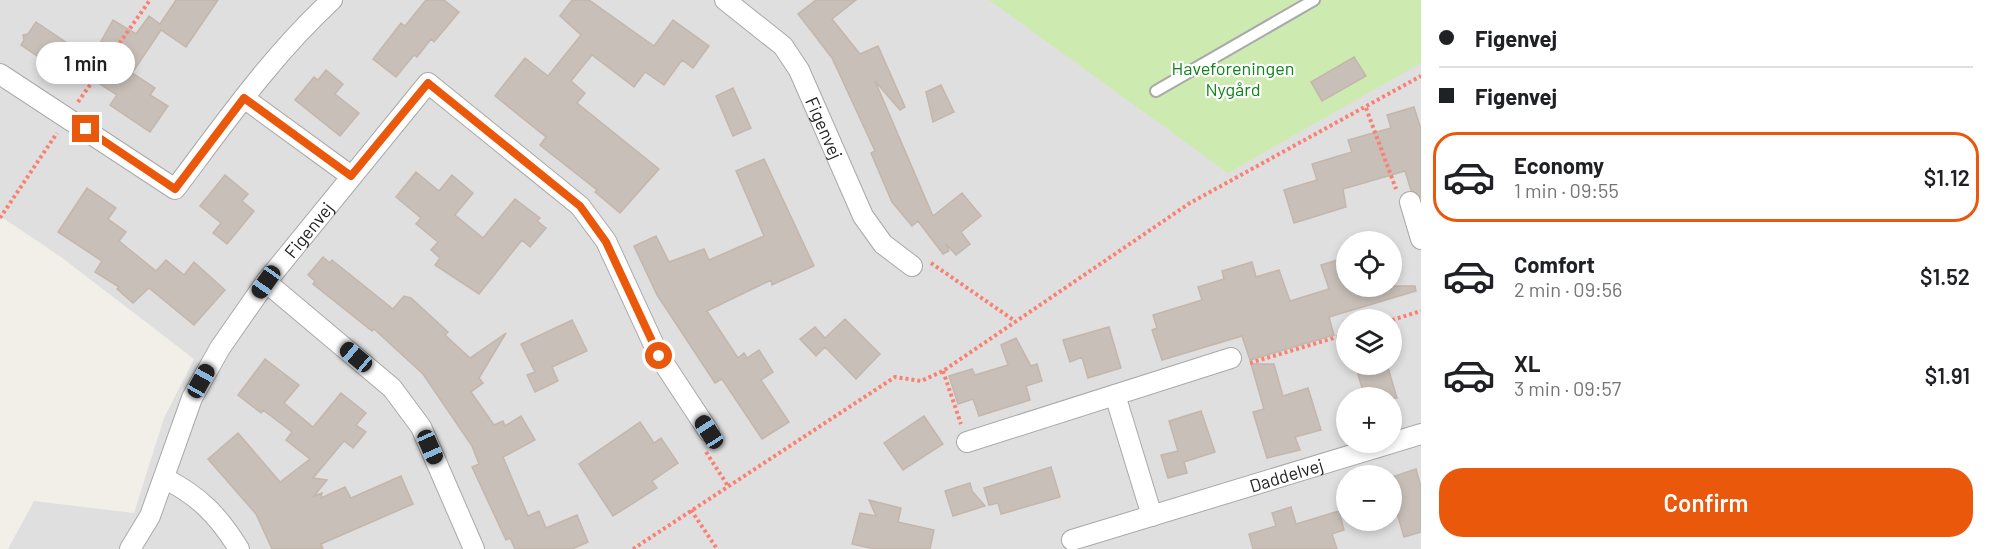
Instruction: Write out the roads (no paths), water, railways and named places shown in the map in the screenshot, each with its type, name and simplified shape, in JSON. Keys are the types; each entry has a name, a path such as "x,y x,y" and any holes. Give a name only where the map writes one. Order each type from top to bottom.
{"street":[{"path":"0,74 175,189 244,98 332,0"},
{"name":"Figenvej","path":"725,0 783,46 799,70 863,216 883,244 912,266"},
{"name":"Figenvej","path":"130,549 150,516 192,398 220,348 266,282 428,83 580,206 606,242 659,356 709,432"},
{"path":"244,98 351,176"},
{"path":"1410,202 1421,239"},
{"path":"266,282 392,388 421,427 474,549"},
{"path":"967,442 1231,358"},
{"path":"1115,395 1152,516"},
{"name":"Daddelvej","path":"1072,540 1108,540 1152,516 1421,434"},
{"path":"164,478 192,493 217,516 239,549"}],"lane":[{"path":"1156,91 1314,0"}],"park label":[{"name":"Haveforeningen Nygård","path":"1233,78"}]}
